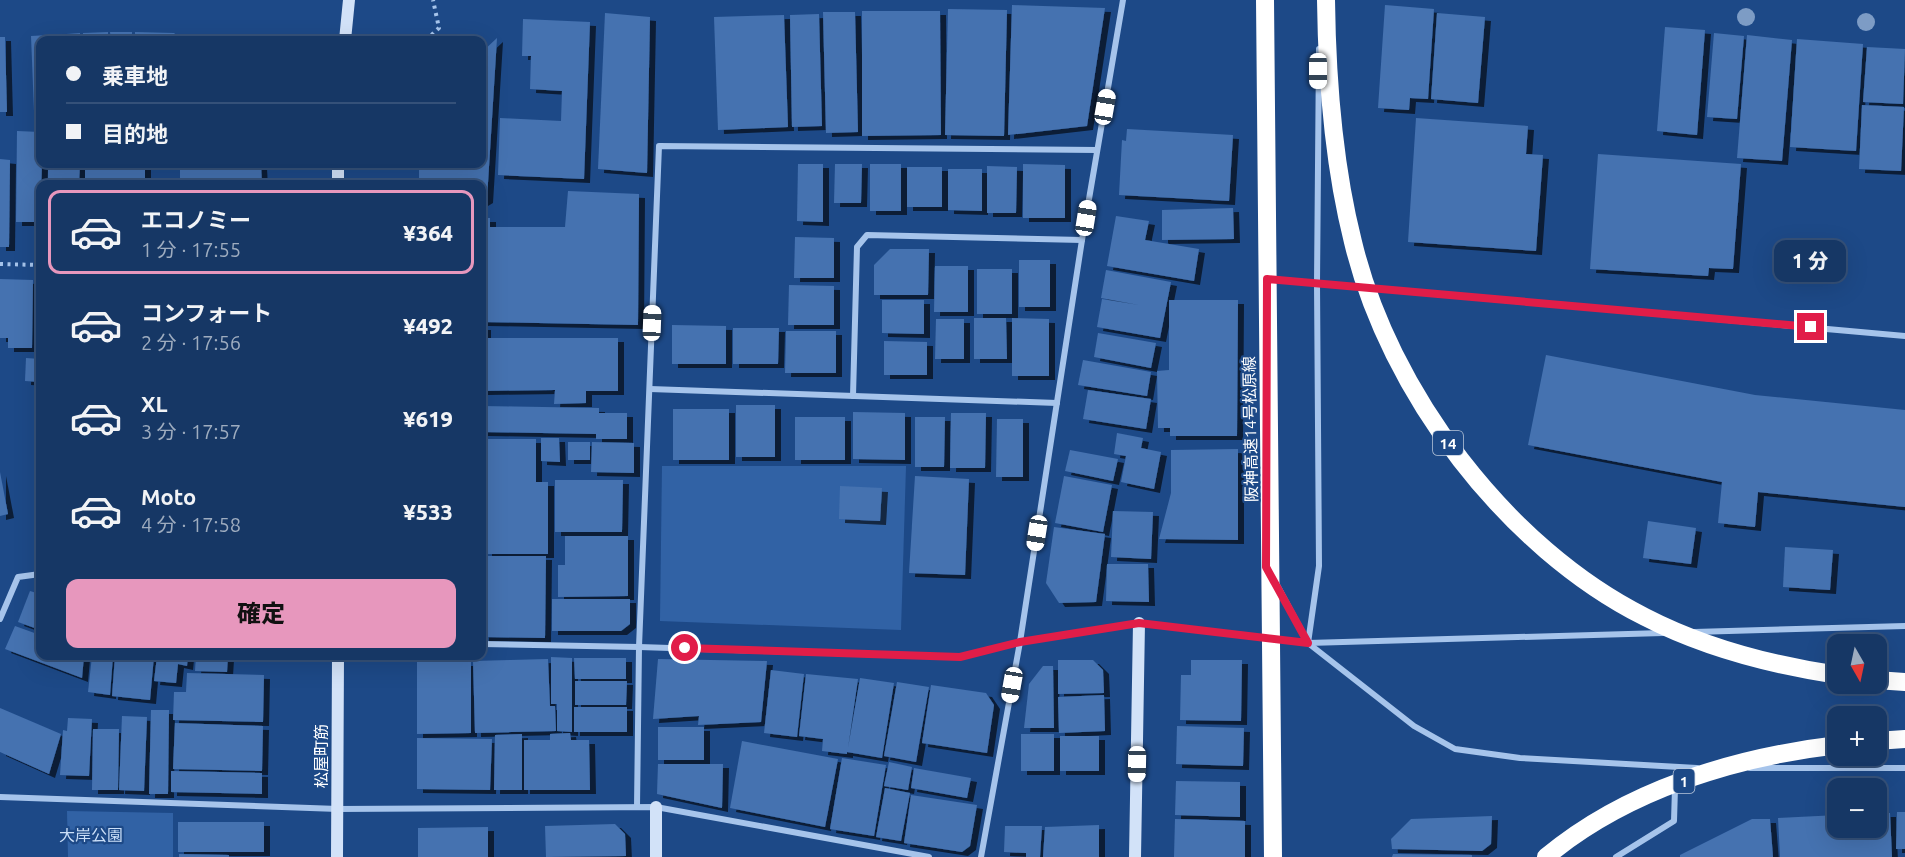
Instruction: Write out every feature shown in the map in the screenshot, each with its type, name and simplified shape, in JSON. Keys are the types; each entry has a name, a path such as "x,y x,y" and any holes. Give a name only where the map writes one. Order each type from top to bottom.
{"highway":[{"name":"阪神高速14号松原線","path":"1266,0 1273,857"},
{"name":"14","path":"1322,6 1339,176 1353,244 1375,312 1400,364 1451,446 1486,492 1534,539 1590,585 1645,617 1710,645 1787,667 1827,673"},
{"path":"1887,681 1905,682"},
{"path":"1887,740 1905,739"},
{"name":"1","path":"1546,857 1565,841 1623,806 1688,779 1752,760 1827,748"}],"street":[{"path":"345,36 349,0"},
{"path":"981,857 1020,642 1082,240 1123,0"},
{"path":"1266,0 1266,567 1308,643 1414,726 1455,749 1520,758 1675,768 1905,768"},
{"path":"1319,0 1322,6"},
{"path":"1308,643 1319,566 1317,283 1319,47"},
{"path":"637,807 639,647 659,147 1097,150"},
{"path":"852,396 857,247 867,235 1082,240"},
{"path":"1267,279 1905,336"},
{"path":"650,389 1057,403"},
{"path":"0,619 18,577 36,575"},
{"path":"1135,857 1139,623"},
{"path":"486,644 960,657 1020,642 1139,623 1308,643 1905,626"},
{"name":"松屋町筋","path":"337,857 338,660"},
{"path":"1616,857 1674,821 1675,768"},
{"path":"0,797 338,808 656,807 929,857"},
{"path":"656,807 656,857"}],"path":[{"path":"430,36 439,28 433,0"},
{"path":"0,264 36,265"}],"green space":[{"path":"662,466 906,466 901,630 660,621"},
{"name":"大岸公園","path":"67,811 173,813 173,857 68,857"}],"building":[{"path":"1012,5 1105,8 1087,126 1008,135"},
{"path":"1385,5 1434,9 1428,99 1410,98 1409,110 1378,108"},
{"path":"948,9 1007,10 1004,136 945,135"},
{"path":"862,11 940,11 941,135 862,136"},
{"path":"823,12 855,12 858,132 826,133"},
{"path":"605,13 650,17 647,173 598,169"},
{"path":"1437,13 1485,17 1478,103 1431,99"},
{"path":"819,14 822,126 792,127 790,15"},
{"path":"784,15 788,127 718,130 714,17"},
{"path":"523,19 590,22 584,179 498,175 500,118 561,121 562,91 530,89 531,56 522,56"},
{"path":"1665,27 1705,30 1697,135 1657,131"},
{"path":"108,32 108,36 83,36 83,33"},
{"path":"110,32 132,32 132,36 110,36"},
{"path":"135,32 174,33 177,36 135,36"},
{"path":"80,33 80,36 53,35"},
{"path":"1714,33 1744,36 1737,119 1707,117"},
{"path":"49,35 36,36 36,111 34,111 31,36"},
{"path":"1747,35 1792,40 1782,161 1737,158"},
{"path":"0,37 5,37 7,112 0,112"},
{"path":"497,38 486,200 486,180 419,180 419,168 486,168 486,48"},
{"path":"1797,39 1863,44 1856,151 1790,147"},
{"path":"1867,47 1905,49 1903,104 1863,102"},
{"path":"1862,105 1904,107 1901,171 1859,169"},
{"path":"1416,118 1528,126 1526,154 1543,155 1536,251 1408,242"},
{"path":"1127,129 1233,135 1229,201 1119,195 1122,140 1126,141"},
{"path":"17,131 36,132 36,168 42,168 41,180 36,180 36,222 16,222"},
{"path":"1598,154 1741,164 1733,269 1709,268 1708,276 1590,269"},
{"path":"0,159 10,160 9,247 0,247"},
{"path":"798,164 823,164 823,222 797,221"},
{"path":"835,164 862,164 861,203 834,203"},
{"path":"870,164 901,164 901,211 870,211"},
{"path":"1023,164 1065,165 1065,218 1023,218"},
{"path":"987,166 1017,167 1016,213 987,213"},
{"path":"907,167 942,167 942,207 907,207"},
{"path":"48,168 80,168 79,180 48,180"},
{"path":"85,168 145,168 145,180 85,180"},
{"path":"180,168 261,168 262,180 180,180"},
{"path":"948,169 982,169 982,211 948,210"},
{"path":"568,191 639,194 638,325 486,322 486,218 490,218 490,227 565,227"},
{"path":"1233,208 1234,239 1162,240 1162,210"},
{"path":"1116,216 1149,221 1145,240 1199,249 1194,281 1107,266"},
{"path":"795,237 834,238 834,278 794,278"},
{"path":"890,249 929,249 928,295 874,295 874,265"},
{"path":"1019,260 1050,260 1050,307 1019,307"},
{"path":"935,266 968,266 968,312 934,312"},
{"path":"977,269 1012,269 1012,314 977,314"},
{"path":"1106,270 1171,282 1160,338 1097,327 1102,299 1139,305 1101,298"},
{"path":"0,279 33,280 32,348 8,348 8,338 0,338"},
{"path":"789,285 834,286 834,325 788,325"},
{"path":"882,300 924,300 924,334 882,333"},
{"path":"1169,300 1238,300 1237,436 1170,436 1170,428 1158,428 1157,371 1169,370"},
{"path":"974,318 1006,318 1007,359 974,359"},
{"path":"1012,318 1049,319 1049,376 1012,376"},
{"path":"936,319 964,319 964,359 935,359"},
{"path":"672,325 726,326 726,364 672,364"},
{"path":"733,328 779,328 778,364 733,364"},
{"path":"786,331 836,331 836,373 785,373"},
{"path":"1098,333 1156,343 1151,368 1094,357"},
{"path":"486,338 618,338 618,391 586,391 586,403 554,404 555,390 486,391"},
{"path":"884,341 927,342 927,375 884,375"},
{"path":"1546,355 1755,395 1905,410 1905,507 1758,492 1755,527 1718,523 1722,482 1528,445"},
{"path":"26,358 36,359 36,382 25,381"},
{"path":"1083,360 1151,372 1147,396 1078,385"},
{"path":"1088,390 1151,399 1146,429 1083,419"},
{"path":"736,405 775,405 775,457 736,457"},
{"path":"486,406 599,408 599,413 627,413 627,439 596,439 596,434 486,432"},
{"path":"673,409 729,409 729,460 673,460"},
{"path":"853,412 905,413 905,460 853,459"},
{"path":"951,413 986,413 985,468 950,468"},
{"path":"795,417 845,417 845,460 795,460"},
{"path":"915,417 945,417 944,467 915,467"},
{"path":"997,419 1023,419 1023,477 996,477"},
{"path":"1117,433 1143,438 1141,448 1161,452 1154,489 1121,482 1126,456 1114,454"},
{"path":"541,438 559,438 560,462 541,461"},
{"path":"486,439 536,439 536,482 548,482 548,554 486,554"},
{"path":"568,442 590,442 590,460 568,460"},
{"path":"592,442 634,443 634,473 591,472"},
{"path":"1238,449 1238,540 1159,539 1171,493 1171,450"},
{"path":"1070,450 1118,459 1113,481 1065,471"},
{"path":"0,472 8,514 0,516"},
{"path":"915,476 969,479 965,575 909,573"},
{"path":"1064,476 1112,485 1103,532 1055,523"},
{"path":"555,480 623,480 622,532 555,532"},
{"path":"840,486 882,488 880,521 839,519"},
{"path":"1113,511 1153,512 1151,559 1111,557"},
{"path":"1648,521 1696,528 1691,564 1643,558"},
{"path":"1054,527 1105,534 1096,602 1059,603 1046,583"},
{"path":"565,536 628,536 628,596 558,597 558,565 565,565"},
{"path":"1785,547 1833,550 1830,590 1783,587"},
{"path":"486,556 546,556 545,638 486,637"},
{"path":"1107,564 1148,564 1149,602 1106,601"},
{"path":"30,591 36,593 36,629 18,622"},
{"path":"552,599 630,599 630,624 621,631 552,631"},
{"path":"15,626 36,634 36,660 84,660 82,678 5,649"},
{"path":"551,657 572,658 572,732 557,731 557,704 551,704"},
{"path":"574,658 626,658 626,679 575,679"},
{"path":"548,659 550,706 555,706 556,731 475,733 473,661"},
{"path":"658,659 767,661 761,722 698,725 699,716 653,719"},
{"path":"92,660 113,660 110,695 88,692"},
{"path":"115,660 154,660 150,700 112,696"},
{"path":"157,660 188,660 187,666 178,664 176,683 154,681"},
{"path":"196,660 228,660 227,672 195,671"},
{"path":"1058,660 1093,660 1103,670 1104,693 1058,694"},
{"path":"1191,660 1242,660 1241,721 1180,720 1181,675 1191,675"},
{"path":"417,662 471,662 471,733 417,734"},
{"path":"1043,666 1053,666 1054,728 1024,728 1029,684"},
{"path":"771,670 804,674 797,737 764,733"},
{"path":"187,673 264,675 263,722 173,720 174,692 186,692"},
{"path":"806,674 858,679 848,748 860,678 894,683 882,758 847,752 847,754 822,751 823,739 799,736"},
{"path":"575,681 627,681 626,705 575,705"},
{"path":"897,682 929,687 916,762 884,756"},
{"path":"931,685 986,693 994,705 987,753 922,743"},
{"path":"1104,695 1105,731 1059,733 1058,697"},
{"path":"574,707 627,707 627,732 574,732"},
{"path":"0,708 61,734 49,774 0,752"},
{"path":"151,710 169,710 168,794 149,794"},
{"path":"122,716 147,717 144,791 119,790"},
{"path":"68,718 92,719 89,776 60,775 63,730 67,731"},
{"path":"175,723 263,726 262,771 173,769"},
{"path":"1177,726 1244,728 1243,766 1176,764"},
{"path":"658,727 704,727 704,760 658,760"},
{"path":"93,729 119,729 118,790 92,790"},
{"path":"570,733 571,740 589,740 590,790 524,790 524,740 550,740 550,734"},
{"path":"522,734 522,790 494,790 495,735"},
{"path":"1021,734 1054,734 1054,771 1021,771"},
{"path":"1060,736 1099,736 1099,771 1060,771"},
{"path":"417,738 492,739 490,790 417,789"},
{"path":"742,741 838,759 825,827 730,808"},
{"path":"842,758 886,765 874,836 830,829"},
{"path":"889,762 912,767 908,790 884,786"},
{"path":"658,764 723,764 722,808 657,794"},
{"path":"914,768 971,778 967,798 911,788"},
{"path":"171,771 262,773 262,794 171,792"},
{"path":"1176,781 1240,782 1240,817 1175,815"},
{"path":"885,788 910,793 901,841 876,837"},
{"path":"911,795 977,805 970,846 962,852 904,843"},
{"path":"1897,812 1905,812 1905,849 1896,849"},
{"path":"1887,813 1890,813 1892,857 1780,857 1778,818 1827,816 1827,838 1887,838"},
{"path":"1492,816 1491,844 1482,851 1392,849 1391,839 1411,819"},
{"path":"1175,819 1245,821 1245,857 1174,857"},
{"path":"1752,819 1770,819 1773,857 1680,857 1680,855"},
{"path":"178,822 264,822 264,852 178,852"},
{"path":"615,824 625,834 626,856 546,857 545,826"},
{"path":"1099,825 1099,857 1043,857 1045,827"},
{"path":"1005,826 1042,826 1040,857 1026,857 1026,853 1004,852"},
{"path":"488,827 488,857 418,857 418,828"},
{"path":"179,854 229,855 229,857 179,857"},
{"path":"1393,854 1472,855 1472,857 1392,857"}],"route":[{"path":"685,648 960,657 1020,642 1139,623 1308,643 1266,567 1267,279 1811,327"}]}
